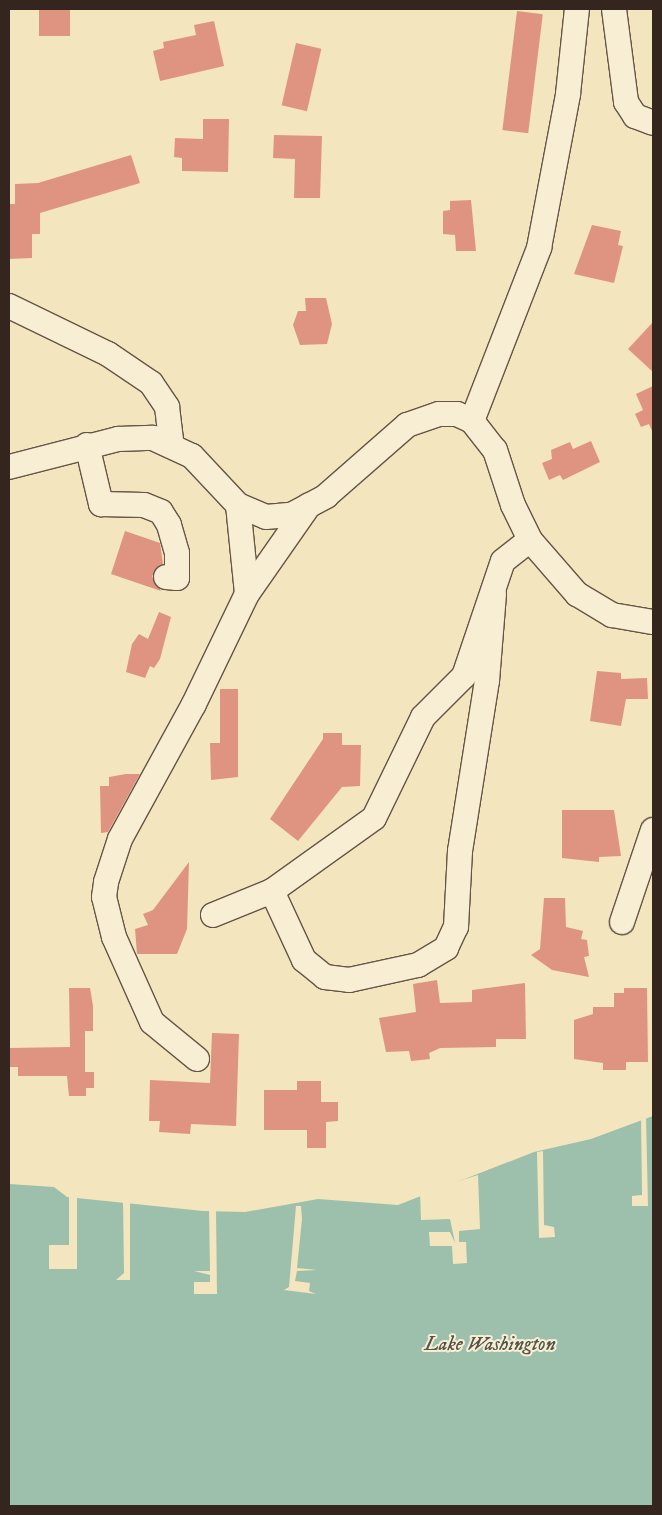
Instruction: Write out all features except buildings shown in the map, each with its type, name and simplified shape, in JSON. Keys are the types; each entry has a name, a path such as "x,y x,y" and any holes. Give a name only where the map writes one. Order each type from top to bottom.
{"street":[{"path":"472,421 539,248 568,94 577,9"},
{"path":"614,9 626,102 635,116 653,123"},
{"path":"9,306 108,354 151,382 167,407 172,445"},
{"path":"9,467 87,446 152,438 172,445 192,456 238,505 266,517 292,515 309,505 407,425 439,414 457,414 472,421 495,450 512,505 530,540 577,594 612,615 653,622"},
{"path":"87,446 101,504 144,504 165,519 177,553 177,578 166,577"},
{"path":"238,505 248,594"},
{"path":"197,1059 152,1022 114,937 104,897 106,882 120,839 194,704 248,594 309,505"},
{"path":"212,915 272,891 374,818 423,717 464,676 494,594 503,560 530,540"},
{"path":"272,891 304,960 325,977 349,980 418,965 446,948 456,927 460,851 487,680 494,594"},
{"path":"622,922 653,830"}],"water":[{"name":"Lake Washington","path":"653,1116 653,1506 9,1506 9,1184 54,1187 67,1197 203,1211 245,1212 318,1199 398,1205 534,1152 591,1139"}],"pier":[{"path":"646,1116 648,1206 632,1206 632,1196 642,1195 641,1118"},
{"path":"543,1151 544,1225 554,1227 555,1237 539,1238 537,1152"},
{"path":"478,1175 480,1229 459,1231 459,1242 466,1242 467,1263 453,1264 452,1246 430,1246 429,1232 450,1232 455,1243 450,1219 421,1220 420,1193"},
{"path":"69,1195 77,1195 77,1269 49,1269 49,1245 69,1245"},
{"path":"123,1200 130,1201 130,1280 116,1280 124,1273"},
{"path":"296,1206 301,1206 302,1219 297,1268 317,1270 297,1271 295,1281 310,1283 309,1291 316,1294 284,1290 289,1287"},
{"path":"209,1208 216,1209 217,1294 194,1294 194,1282 210,1282 210,1275 194,1271 210,1271"}]}
